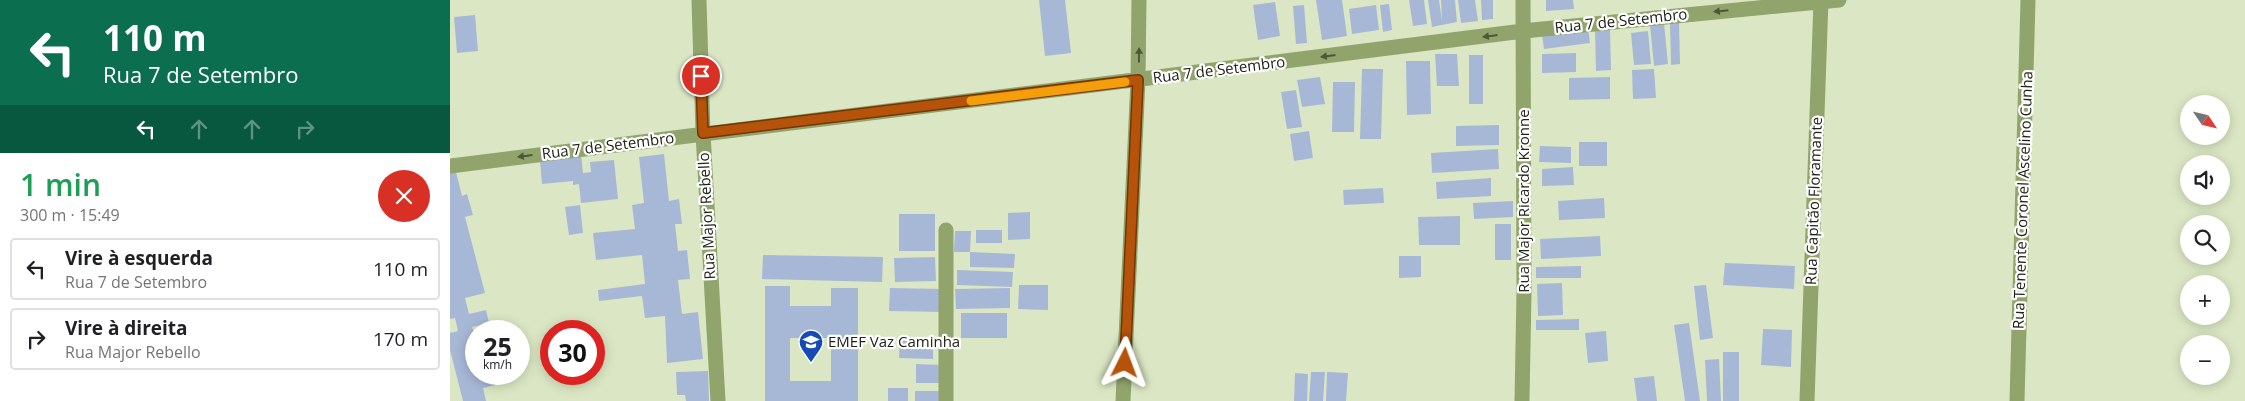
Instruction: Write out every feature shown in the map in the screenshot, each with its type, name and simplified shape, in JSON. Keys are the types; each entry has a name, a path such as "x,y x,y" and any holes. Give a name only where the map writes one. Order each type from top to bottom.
{"street":[{"name":"Rua Major Rebello","path":"699,0 703,133 718,401"},
{"path":"1123,401 1138,80 1139,0"},
{"name":"Rua Major Ricardo Kronne","path":"1522,401 1523,0"},
{"name":"Rua 7 de Setembro","path":"450,166 1523,31 1821,0 1839,0"},
{"name":"Rua Capitão Floramante","path":"1807,401 1821,0"},
{"name":"Rua Tenente Coronel Ascelino Cunha","path":"2017,401 2028,0"},
{"path":"946,230 946,401"}],"building":[{"path":"1039,0 1065,0 1071,53 1045,56"},
{"path":"1316,0 1342,0 1347,36 1322,40"},
{"path":"1409,0 1424,0 1427,24 1413,26"},
{"path":"1428,0 1439,0 1442,21 1441,0 1455,0 1457,22 1432,27"},
{"path":"1458,0 1475,0 1478,21 1461,23"},
{"path":"1481,0 1493,0 1493,19 1482,20"},
{"path":"1546,0 1573,0 1574,9 1546,11"},
{"path":"1275,2 1280,36 1258,40 1253,5"},
{"path":"1389,4 1392,30 1383,32 1380,5"},
{"path":"1304,5 1307,43 1296,44 1293,6"},
{"path":"1376,5 1379,30 1352,34 1349,9"},
{"path":"475,15 478,51 457,53 454,17"},
{"path":"1679,22 1680,64 1671,65 1670,23"},
{"path":"1664,23 1668,64 1654,66 1650,25"},
{"path":"1588,28 1590,43 1544,49 1542,35"},
{"path":"1595,29 1610,29 1611,70 1596,71"},
{"path":"1648,31 1651,64 1634,65 1631,33"},
{"path":"1576,53 1576,72 1542,73 1542,54"},
{"path":"1435,54 1457,54 1459,86 1437,86"},
{"path":"1469,55 1483,55 1483,104 1469,104"},
{"path":"1406,61 1430,61 1431,114 1407,115"},
{"path":"1362,69 1383,69 1381,139 1360,139"},
{"path":"1654,69 1656,98 1633,99 1632,70"},
{"path":"1320,77 1325,104 1302,107 1297,80"},
{"path":"1610,77 1610,99 1569,100 1569,78"},
{"path":"1333,82 1355,82 1354,132 1332,132"},
{"path":"1296,90 1302,127 1287,129 1281,92"},
{"path":"1499,125 1499,145 1456,146 1456,126"},
{"path":"1309,131 1313,158 1294,161 1290,134"},
{"path":"1579,142 1607,142 1607,166 1579,166"},
{"path":"1540,146 1571,147 1571,163 1539,162"},
{"path":"1498,149 1499,169 1432,173 1431,153"},
{"path":"664,154 669,201 679,199 682,224 675,224 678,251 687,250 690,279 678,280 682,314 698,312 703,359 667,363 665,316 645,318 642,296 599,301 598,290 645,284 642,255 596,260 593,233 635,229 632,205 644,203 639,157"},
{"path":"581,155 583,173 591,172 590,162 614,160 618,199 581,203 579,184 573,185 573,181 542,184 540,160"},
{"path":"1573,167 1574,185 1542,186 1542,169"},
{"path":"455,168 462,196 467,194 473,215 465,217 485,293 465,298 469,314 486,310 488,320 465,320 465,385 495,385 483,388 486,401 463,401 450,350 450,333 458,331 455,318 450,319 450,170"},
{"path":"1491,178 1491,196 1437,199 1436,182"},
{"path":"1383,188 1384,203 1344,205 1343,190"},
{"path":"1604,198 1605,218 1559,220 1558,201"},
{"path":"1513,201 1513,217 1474,219 1473,203"},
{"path":"580,205 583,233 569,235 565,207"},
{"path":"1030,212 1030,239 1008,240 1008,213"},
{"path":"899,214 935,214 935,251 899,251"},
{"path":"1460,216 1460,245 1419,245 1418,217"},
{"path":"1495,224 1511,224 1511,260 1495,260"},
{"path":"976,230 1002,230 1002,243 976,243"},
{"path":"955,231 971,231 970,252 954,252"},
{"path":"1600,236 1601,256 1541,259 1540,239"},
{"path":"970,252 1015,254 1014,268 970,267"},
{"path":"763,255 883,257 882,282 762,279"},
{"path":"1399,256 1421,256 1421,277 1399,278"},
{"path":"935,257 936,281 895,282 894,258"},
{"path":"1725,263 1795,266 1794,289 1723,285"},
{"path":"1581,266 1581,278 1536,278 1536,267"},
{"path":"957,270 1013,272 1012,287 957,285"},
{"path":"1562,283 1563,315 1538,316 1537,284"},
{"path":"1019,285 1048,285 1048,310 1018,309"},
{"path":"1706,285 1713,338 1700,340 1694,286"},
{"path":"765,286 790,286 790,306 831,306 831,288 858,288 858,401 765,401","holes":["790,338 831,338 831,381 790,381"]},
{"path":"890,288 944,289 944,312 889,311"},
{"path":"1010,288 1010,308 956,309 955,289"},
{"path":"961,313 1007,313 1007,338 961,338"},
{"path":"1579,319 1579,330 1536,330 1536,320"},
{"path":"1689,323 1700,401 1685,401 1674,325"},
{"path":"1763,329 1792,330 1791,367 1761,365"},
{"path":"1606,331 1608,361 1588,363 1585,333"},
{"path":"900,340 933,341 933,359 899,358"},
{"path":"1723,352 1739,352 1739,401 1723,401"},
{"path":"1719,359 1721,401 1707,401 1705,360"},
{"path":"916,364 944,365 943,383 916,383"},
{"path":"708,371 709,401 686,401 685,395 677,395 676,372"},
{"path":"1311,372 1325,372 1323,401 1309,401"},
{"path":"1327,372 1348,373 1346,401 1326,401"},
{"path":"1295,373 1308,374 1307,401 1294,401"},
{"path":"1654,376 1657,401 1637,401 1634,378"},
{"path":"888,388 908,388 908,401 888,401"},
{"path":"915,391 942,391 942,401 915,401"}],"slow traffic":[{"path":"971,101 1125,82"}],"place":[{"name":"EMEF Vaz Caminha","path":"811,363"}],"route":[{"path":"701,76 703,133 1138,80 1125,363"}]}
